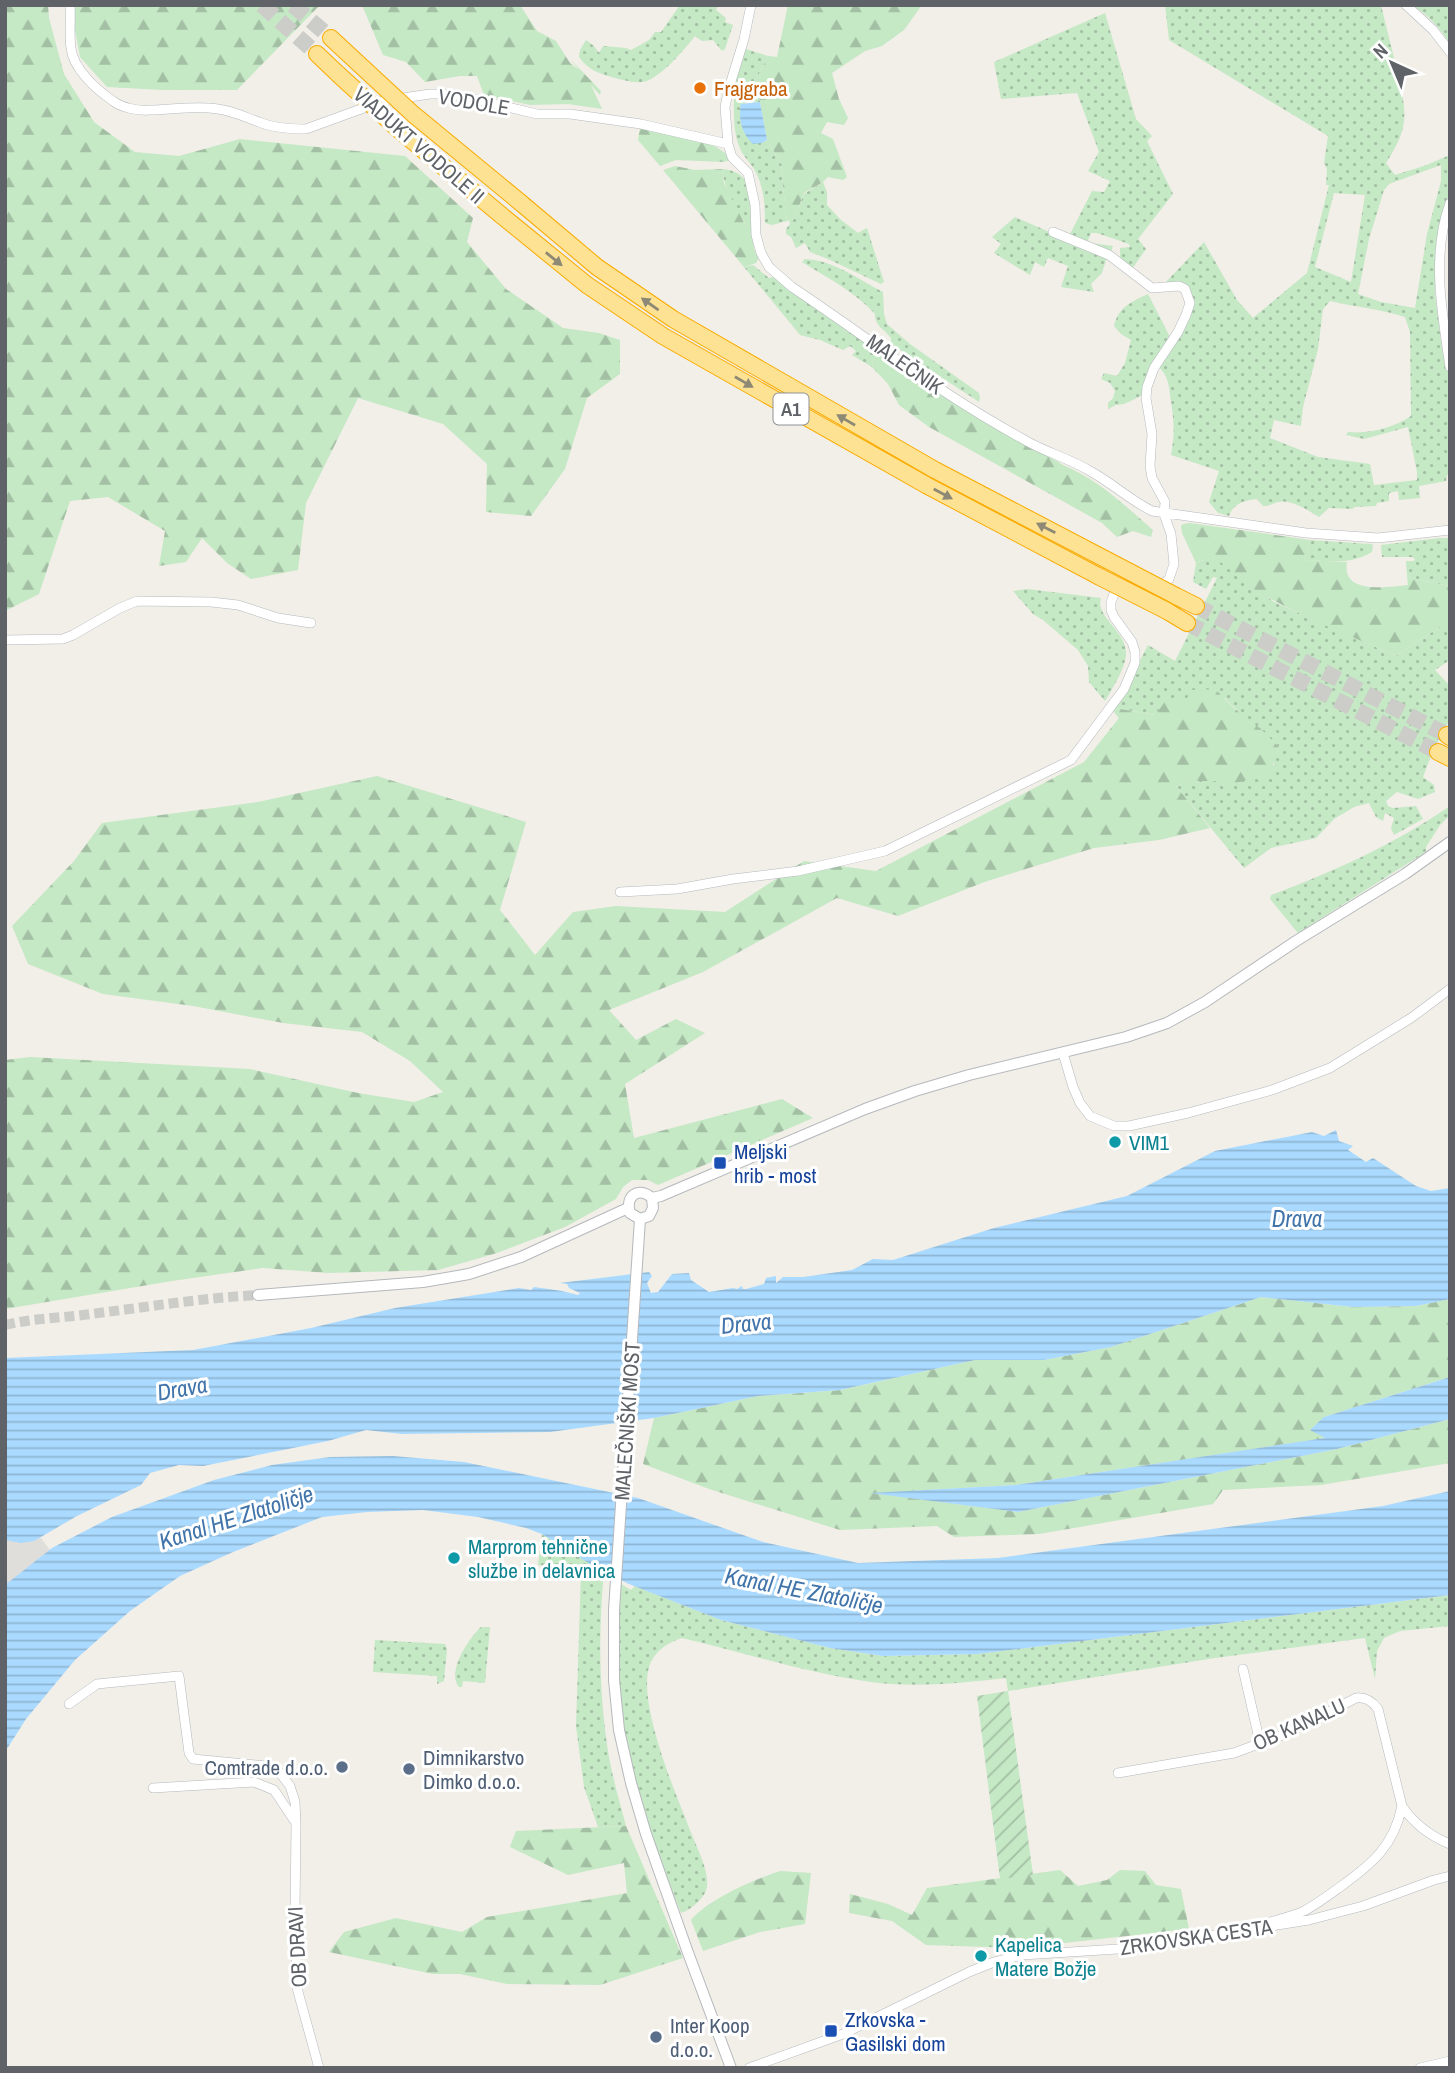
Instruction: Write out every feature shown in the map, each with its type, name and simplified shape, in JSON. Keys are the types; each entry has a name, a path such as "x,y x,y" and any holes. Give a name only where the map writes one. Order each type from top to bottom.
{"highway":[{"name":"VIADUKT VODOLE II","path":"331,38 413,114 597,267 673,319 935,470 1196,606"},
{"name":"VIADUKT VODOLE II","path":"317,54 397,128 501,215 587,285 663,336 926,485 1187,623"}],"street":[{"name":"VODOLE","path":"70,5 71,50 78,66 93,84 115,103 136,109 147,111 217,108 260,123 293,130 306,129 383,101 430,94 452,94 537,114 570,114 641,124 728,144"},
{"path":"728,144 725,107 751,5"},
{"path":"1406,5 1433,30 1450,52"},
{"name":"MALEČNIK","path":"728,144 732,157 748,173 761,253 779,277 951,396 1025,441 1100,476 1132,501 1164,514 1306,533 1378,538 1450,530"},
{"path":"1450,202 1442,228 1439,274 1450,367"},
{"path":"620,892 677,889 733,878 798,871 885,851 1071,760 1124,689 1135,663 1135,652 1132,642 1111,610 1118,584 1123,578 1129,578 1153,588 1162,587 1169,579 1174,564 1171,534 1164,514 1165,502 1152,478 1152,434 1146,398 1147,387 1154,368 1186,315 1190,303 1185,289 1179,286 1152,288 1109,255 1053,232"},
{"path":"5,640 63,639 137,601 238,605 278,618 311,623"},
{"path":"652,1198 652,1212 645,1218 640,1219 630,1213 630,1199 637,1193 645,1193 652,1198 661,1196 890,1100 969,1075 1126,1037 1167,1023 1205,1002 1296,941 1405,874 1450,842"},
{"path":"1063,1053 1073,1087 1090,1116 1114,1126 1129,1126 1272,1090 1330,1068 1411,1018 1450,989"},
{"path":"258,1295 423,1282 469,1274 521,1256 628,1208"},
{"name":"MALEČNIŠKI MOST","path":"640,1219 614,1610 614,1680 619,1730 631,1783 667,1893 732,2068"},
{"path":"1242,1669 1260,1743"},
{"name":"OB DRAVI","path":"69,1704 97,1684 179,1676 189,1752 193,1759 266,1766 280,1773 290,1786 295,1802 296,1825 297,1988 319,2068"},
{"name":"OB KANALU","path":"1118,1773 1234,1753 1285,1734 1356,1698 1364,1698 1378,1709 1402,1806 1410,1819 1420,1827 1450,1844"},
{"path":"153,1788 254,1782 274,1790 296,1825"},
{"path":"1247,1931 1303,1912 1363,1870 1390,1840 1398,1824 1402,1806"},
{"name":"ZRKOVSKA CESTA","path":"748,2068 843,2034 994,1962 1022,1955 1134,1948 1309,1920 1363,1906 1450,1876"},
{"path":"1420,2068 1450,2061"}],"shaded area":[{"path":"5,1536 41,1538 55,1557 5,1598"}],"green space":[{"path":"5,5 48,5 64,74 94,122 135,152 179,156 240,139 405,156 473,218 467,242 506,289 563,328 599,333 620,340 620,374 587,398 565,469 531,516 486,512 487,464 443,424 358,398 306,503 298,570 251,579 227,563 202,538 186,562 159,566 165,531 108,497 70,501 39,594 5,611"},
{"path":"68,5 320,5 237,90 162,90 107,87 80,57"},
{"path":"362,5 520,5 537,31 556,41 570,63 579,70 570,59 601,91 600,95 591,85 602,109 568,104 530,105 484,95 477,76 425,82 406,62 383,55"},
{"path":"680,5 718,5 716,10 726,18 725,22 733,25 725,49 722,51 713,40 702,41 695,36 656,76 639,82 599,73 579,57 586,40 599,53 603,46 631,50 649,40 655,32 661,32"},
{"path":"788,5 922,5 904,30 882,46 865,51 832,73 839,99 848,118 844,125 827,122 821,133 833,139 847,177 843,180 828,177 804,193 794,219 787,221 782,165 767,140 756,80 768,56 777,57"},
{"path":"1165,5 1381,5 1394,58 1389,61 1394,78 1399,80 1404,104 1402,132 1386,163 1395,175 1450,155 1450,190 1435,253 1435,293 1442,349 1450,381 1450,475 1447,475 1446,481 1419,486 1420,498 1399,500 1398,491 1389,493 1389,501 1377,503 1376,506 1329,508 1319,517 1289,502 1263,506 1257,499 1240,503 1233,508 1229,516 1218,513 1209,502 1219,471 1171,455 1174,428 1170,391 1158,366 1184,326 1189,288 1163,285 1204,242 1237,300 1253,318 1307,273 1329,185 1326,185 1327,169 1324,163 1328,136 1169,40","holes":["1441,165 1441,181 1427,234 1415,308 1381,302 1358,294 1369,239 1384,190 1389,184","1334,193 1365,195 1351,282 1315,267","1330,301 1405,317 1410,332 1411,416 1381,429 1348,432 1346,435 1364,439 1408,427 1417,480 1374,485 1370,464 1318,457 1270,438 1274,420 1301,426 1303,407 1318,349 1323,309"]},
{"path":"1412,5 1450,5 1450,44 1433,22"},
{"path":"1105,13 1136,119 1152,136 1147,141 1173,194 1138,239 1146,249 1132,269 1120,259 1120,248 1130,247 1129,244 1091,233 1088,240 1091,243 1113,246 1111,252 1069,236 1092,191 1104,192 1110,181 1088,171 1099,152 1077,93 1001,99 994,62"},
{"path":"746,49 768,56 756,80 760,102 741,104 762,143 767,140 782,165 787,221 772,225 765,223 760,182 740,149 734,124 738,70"},
{"path":"640,128 702,140 732,160 676,160 660,166 638,140"},
{"path":"675,166 695,170 722,169 724,183 744,223 752,230 754,249 759,258 756,263 744,267 663,170"},
{"path":"722,169 742,176 747,183 752,200 752,230 732,202"},
{"path":"823,182 827,192 827,205 841,220 858,233 867,228 884,282 881,284 810,252 805,243 796,248 791,237 786,234 789,220 794,219 804,194"},
{"path":"1015,217 1107,257 1102,273 1091,284 1094,292 1061,287 1068,266 1048,258 1044,267 1035,262 1030,275 994,253 1001,244 992,237"},
{"path":"805,259 835,266 883,292 887,324 910,344 979,393 979,402 891,344 891,338 878,325 875,314 867,306 840,285 802,262"},
{"path":"753,265 876,349 872,367 852,355 856,351 850,346 843,350 800,335 744,267"},
{"path":"1148,294 1170,337 1143,395 1108,409 1108,403 1115,391 1110,383 1101,379 1104,373 1117,376 1125,363 1131,340 1114,326 1116,319 1127,306"},
{"path":"876,349 1100,486 1153,530 1151,537 1133,531 1117,537 1102,523 929,427 899,405 888,384 872,367"},
{"path":"1190,523 1310,540 1304,560 1347,562 1347,573 1351,580 1368,587 1408,585 1407,575 1414,579 1450,586 1450,620 1396,656 1267,597 1219,562 1212,559 1196,563 1182,533 1181,526"},
{"path":"1450,538 1450,586 1414,579 1407,575 1406,561 1414,561 1412,557 1382,557 1381,545"},
{"path":"1310,540 1373,545 1372,552 1356,559 1304,560"},
{"path":"1208,558 1221,561 1274,602 1396,656 1450,620 1450,660 1435,670 1450,686 1450,719 1423,777 1434,785 1435,792 1418,799 1397,792 1386,801 1388,806 1393,808 1416,806 1423,819 1394,835 1391,828 1394,818 1385,813 1383,821 1376,817 1369,803 1354,807 1334,819 1316,838 1271,848 1244,868 1176,786 1191,781 1220,781 1225,786 1274,765 1274,757 1279,747 1225,698 1185,701 1156,715 1115,708 1148,645 1175,661 1217,578 1213,577 1206,589 1193,582 1196,563"},
{"path":"1027,589 1101,598 1103,613 1124,642 1126,651 1121,671 1105,701 1089,682 1088,666 1078,650 1033,614 1013,591"},
{"path":"1192,690 1216,690 1279,747 1270,774 1225,786 1220,781 1191,781 1176,786 1210,828 1159,840 1094,848 987,881 898,916 837,898 703,972 609,1010 636,1040 676,1019 705,1033 625,1084 634,1138 782,1099 813,1118 658,1185 648,1180 632,1180 623,1187 616,1199 565,1227 497,1253 438,1270 328,1273 263,1268 5,1309 5,1060 30,1057 250,1069 358,1093 414,1102 443,1092 410,1061 362,1032 283,1023 193,1006 103,994 28,964 12,926 74,861 102,823 258,802 377,776 526,822 500,910 535,955 573,912 616,906 725,912 804,861 876,871 1084,762 1119,718 1113,711 1115,708 1155,715 1167,699 1185,701"},
{"path":"1450,806 1450,815 1440,825 1426,851 1298,933 1270,899 1271,895 1386,845"},
{"path":"1261,1297 1353,1307 1416,1306 1450,1299 1450,1377 1324,1417 1326,1438 1016,1485 875,1493 1018,1512 1337,1449 1450,1419 1450,1463 1321,1485 1223,1490 1213,1504 1039,1534 954,1537 937,1526 840,1530 709,1489 643,1464 654,1418 758,1396 841,1390 975,1360 1044,1360 1111,1347"},
{"path":"542,1534 604,1572 600,1642 601,1688 611,1766 626,1826 598,1827 584,1787 576,1726 581,1572 538,1565"},
{"path":"621,1584 631,1590 635,1586 721,1620 830,1648 883,1656 977,1654 1450,1595 1450,1626 1400,1631 1384,1638 1377,1651 1375,1679 1365,1638 1215,1658 1008,1691 1006,1678 921,1685 871,1682 800,1668 682,1638 658,1652 652,1660 647,1676 652,1721 659,1747 706,1874 707,1887 704,1895 681,1913 651,1831 627,1743 618,1673"},
{"path":"481,1627 490,1627 485,1683 463,1681 462,1687 459,1687 455,1673 457,1664 465,1647"},
{"path":"375,1640 445,1644 447,1649 444,1681 437,1684 437,1676 373,1672"},
{"path":"1008,1691 1033,1875 1000,1879 977,1696"},
{"path":"626,1826 683,1958 600,1985 507,1984 460,1974 433,1974 329,1952 344,1932 396,1918 462,1932 487,1917 627,1893 624,1863 568,1875 510,1847 516,1831"},
{"path":"1060,1870 1078,1886 1107,1880 1120,1870 1145,1871 1156,1885 1181,1889 1189,1929 1020,1948 926,1945 892,1921 849,1913 850,1894 888,1904 912,1915 927,1888"},
{"path":"780,1871 811,1873 805,1924 760,1932 703,1951 691,1920 720,1898"}],"water":[{"path":"760,102 767,140 753,144 742,126 741,104"},
{"name":"Drava","path":"1336,1130 1339,1141 1353,1146 1348,1150 1366,1162 1373,1158 1416,1186 1431,1191 1450,1188 1450,1299 1416,1306 1353,1307 1261,1297 1111,1347 1044,1360 975,1360 840,1390 758,1396 654,1418 550,1432 402,1434 366,1430 328,1441 203,1466 179,1465 150,1473 141,1485 77,1516 34,1541 21,1543 5,1540 5,1358 193,1350 311,1328 395,1308 519,1288 531,1290 534,1287 578,1295 580,1293 569,1288 567,1284 560,1283 649,1272 652,1276 647,1283 651,1293 658,1292 672,1274 689,1273 691,1280 709,1292 742,1286 746,1289 764,1284 766,1278 776,1276 776,1283 783,1277 852,1270 873,1259 893,1260 994,1228 1127,1196 1215,1151 1312,1132 1324,1136"},
{"path":"1450,1377 1450,1419 1337,1449 1018,1512 870,1493 1016,1485 1325,1438 1310,1430 1324,1417"},
{"name":"Kanal HE Zlatoličje","path":"393,1456 464,1462 638,1498 763,1542 858,1563 998,1558 1383,1506 1450,1491 1450,1595 977,1654 883,1656 830,1648 721,1620 629,1584 598,1569 542,1534 526,1528 478,1517 423,1510 367,1512 322,1517 180,1576 130,1611 75,1660 26,1719 5,1752 5,1585 52,1548 112,1517 214,1480 272,1465 330,1457"}],"tunnel":[{"path":"262,5 317,54"},
{"path":"293,5 331,38"},
{"path":"1196,606 1447,735"},
{"path":"1187,623 1438,752"},
{"path":"5,1325 195,1300 258,1295"}],"place":[{"name":"Frajgraba","path":"700,88"},
{"name":"VIM1","path":"1115,1142"},
{"name":"Meljski hrib - most","path":"720,1163"},
{"name":"Marprom tehnične službe in delavnica","path":"454,1558"},
{"name":"Comtrade d.o.o.","path":"342,1767"},
{"name":"Dimnikarstvo Dimko d.o.o.","path":"409,1769"},
{"name":"Kapelica Matere Božje","path":"981,1956"},
{"name":"Zrkovska - Gasilski dom","path":"831,2031"},
{"name":"Inter Koop d.o.o.","path":"656,2037"}]}
